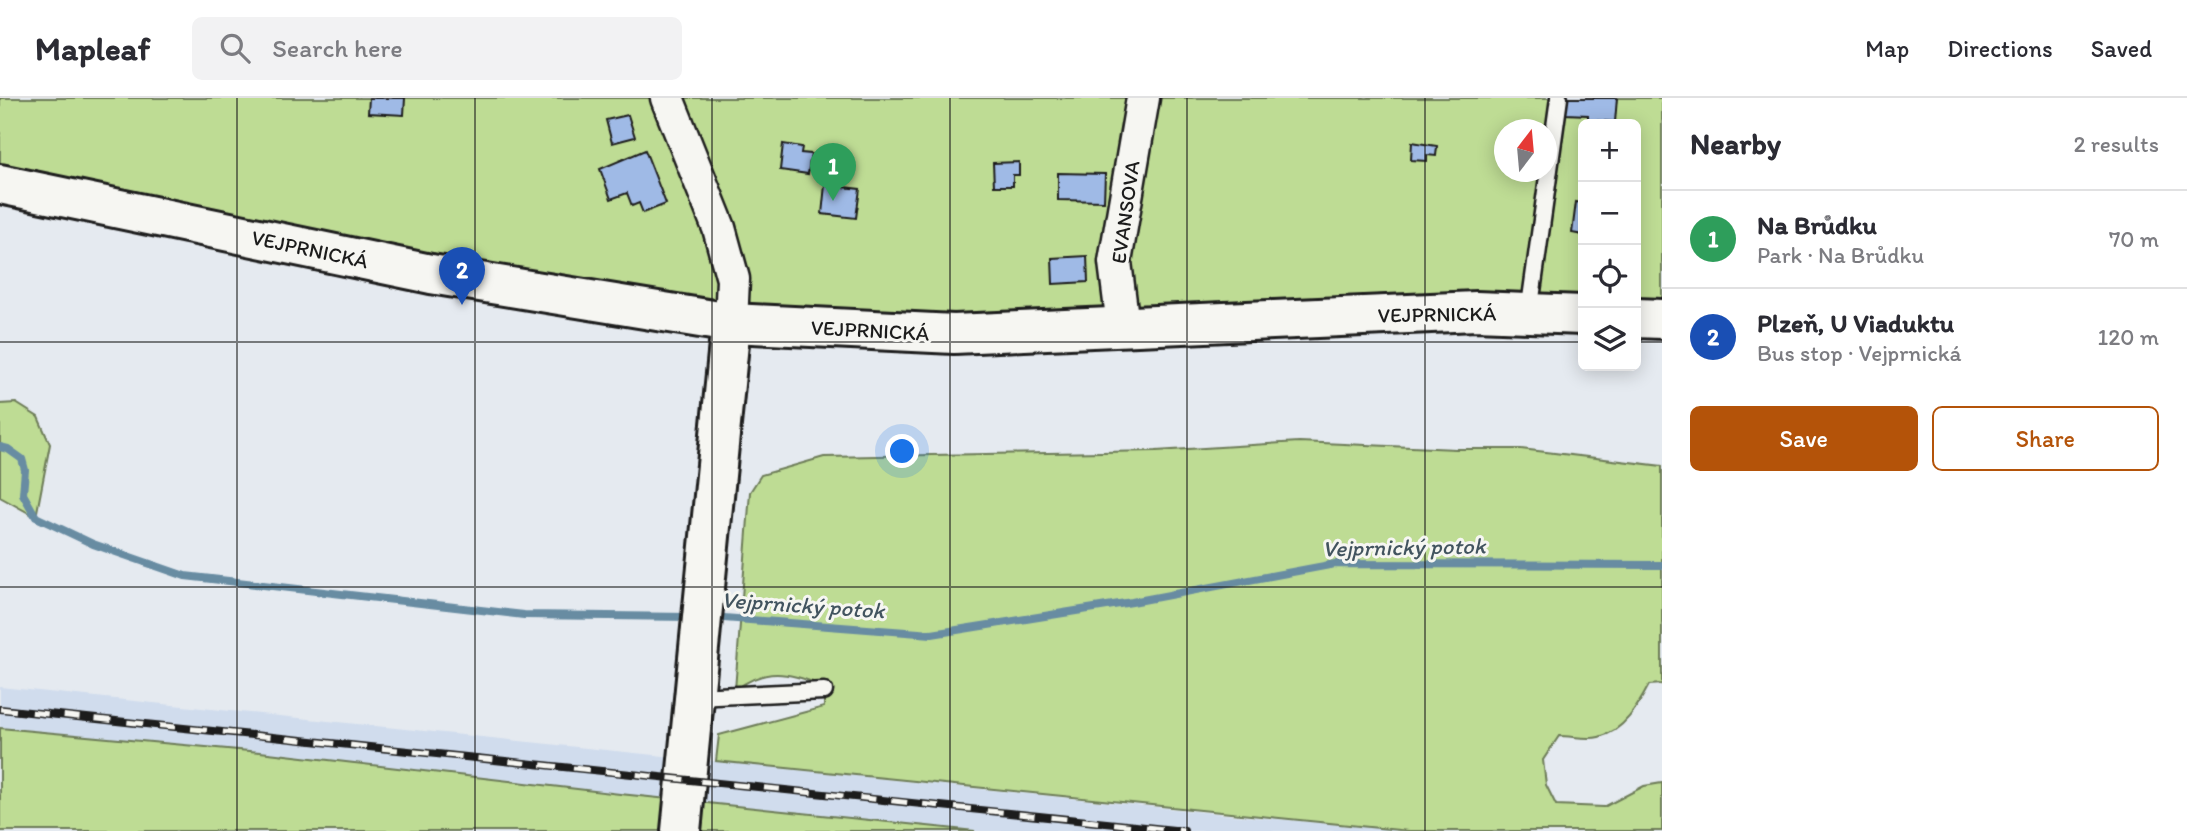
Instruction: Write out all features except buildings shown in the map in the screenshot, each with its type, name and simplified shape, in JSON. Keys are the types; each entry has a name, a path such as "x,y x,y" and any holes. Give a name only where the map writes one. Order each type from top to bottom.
{"main road":[{"name":"VEJPRNICKÁ","path":"0,184 431,274 731,323 954,334 1476,311 1578,316"},
{"path":"1641,318 1662,319"},
{"path":"682,828 731,323"}],"street":[{"path":"667,98 719,228 733,279 731,323"},
{"name":"EVANSOVA","path":"1123,326 1115,262 1143,98"}],"lane":[{"path":"1529,313 1559,98"},
{"path":"696,679 824,691"}],"shaded area":[{"path":"0,687 1231,815 1409,831 975,831 620,794 260,752 0,728"}],"green space":[{"path":"0,98 1662,98 1662,319 1641,318 1641,119 1578,119 1578,315 731,323 0,184"},
{"path":"16,403 38,417 50,444 36,517 0,497 0,404"},
{"path":"1299,442 1521,449 1662,466 1662,684 1649,685 1635,709 1616,729 1595,738 1559,736 1543,760 1546,785 1556,805 1604,807 1644,786 1662,783 1662,831 1409,831 716,761 719,735 824,707 824,691 821,685 798,677 767,675 735,690 750,492 761,475 824,457 1156,451"},
{"path":"0,728 260,752 620,794 975,831 0,831"}],"waterway":[{"name":"Vejprnický potok","path":"0,447 22,459 25,470 23,494 36,517 93,544 185,576 524,615 691,617"},
{"name":"Vejprnický potok","path":"711,617 932,634 1132,602 1335,564 1662,565"}],"railway":[{"path":"0,709 1184,831"}],"place":[{"name":"Na Brůdku","path":"833,201"},
{"name":"Plzeň, U Viaduktu","path":"462,305"}]}
